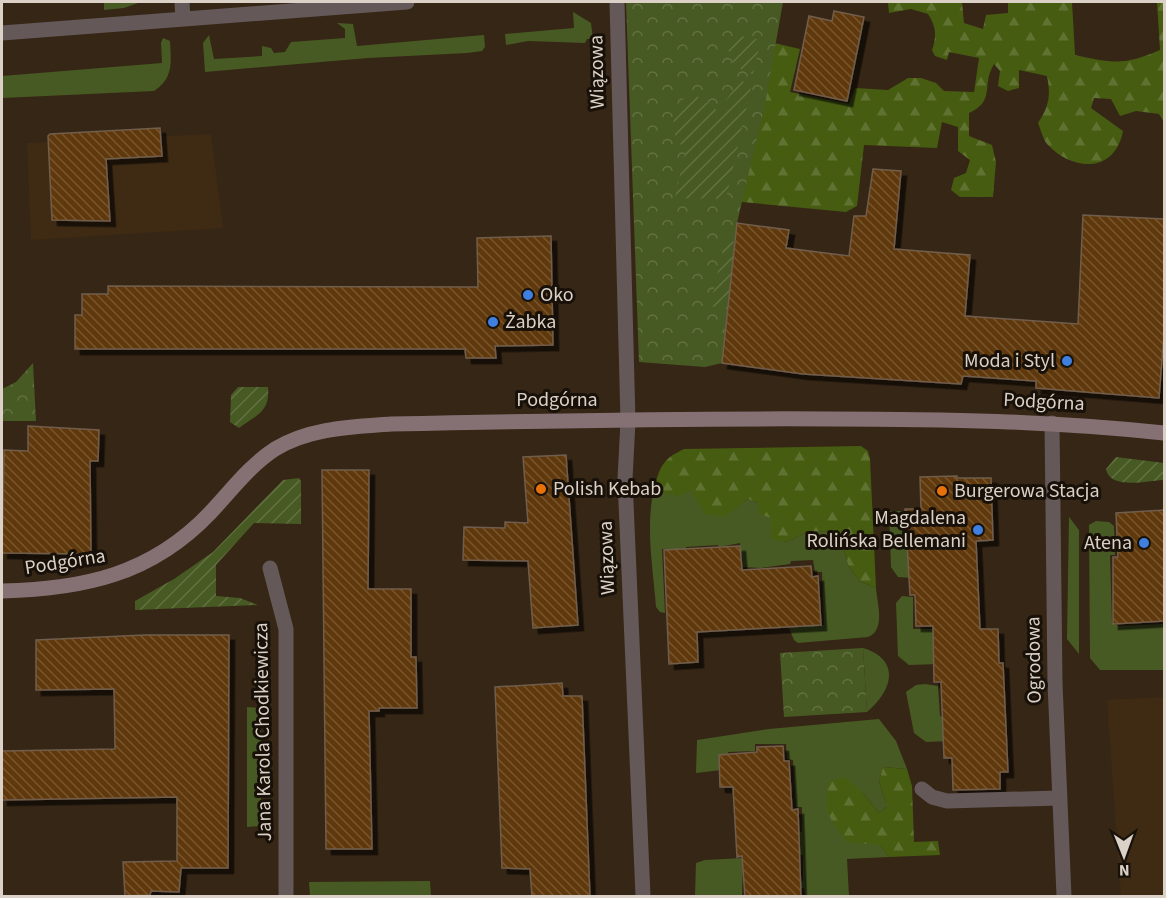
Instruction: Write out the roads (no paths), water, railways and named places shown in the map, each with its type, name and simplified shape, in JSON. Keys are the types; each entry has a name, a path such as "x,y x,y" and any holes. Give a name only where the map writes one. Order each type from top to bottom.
{"street":[{"path":"182,2 183,19"},
{"path":"2,33 407,2"},
{"name":"Wiązowa","path":"618,2 628,421 626,479 643,897"},
{"name":"Podgórna","path":"2,591 86,584 139,566 175,543 209,515 254,465 276,449 316,432 391,424 899,419 1052,423 1164,433"},
{"name":"Ogrodowa","path":"1052,423 1055,683 1064,897"},
{"name":"Jana Karola Chodkiewicza","path":"270,568 286,629 286,897"},
{"path":"922,789 932,797 947,801 1060,798"}],"place":[{"name":"Oko","path":"528,295"},
{"name":"Żabka","path":"493,322"},
{"name":"Moda i Styl","path":"1067,361"},
{"name":"Polish Kebab","path":"541,489"},
{"name":"Burgerowa Stacja","path":"942,491"},
{"name":"Magdalena Rolińska Bellemani","path":"978,530"},
{"name":"Atena","path":"1144,543"}]}
